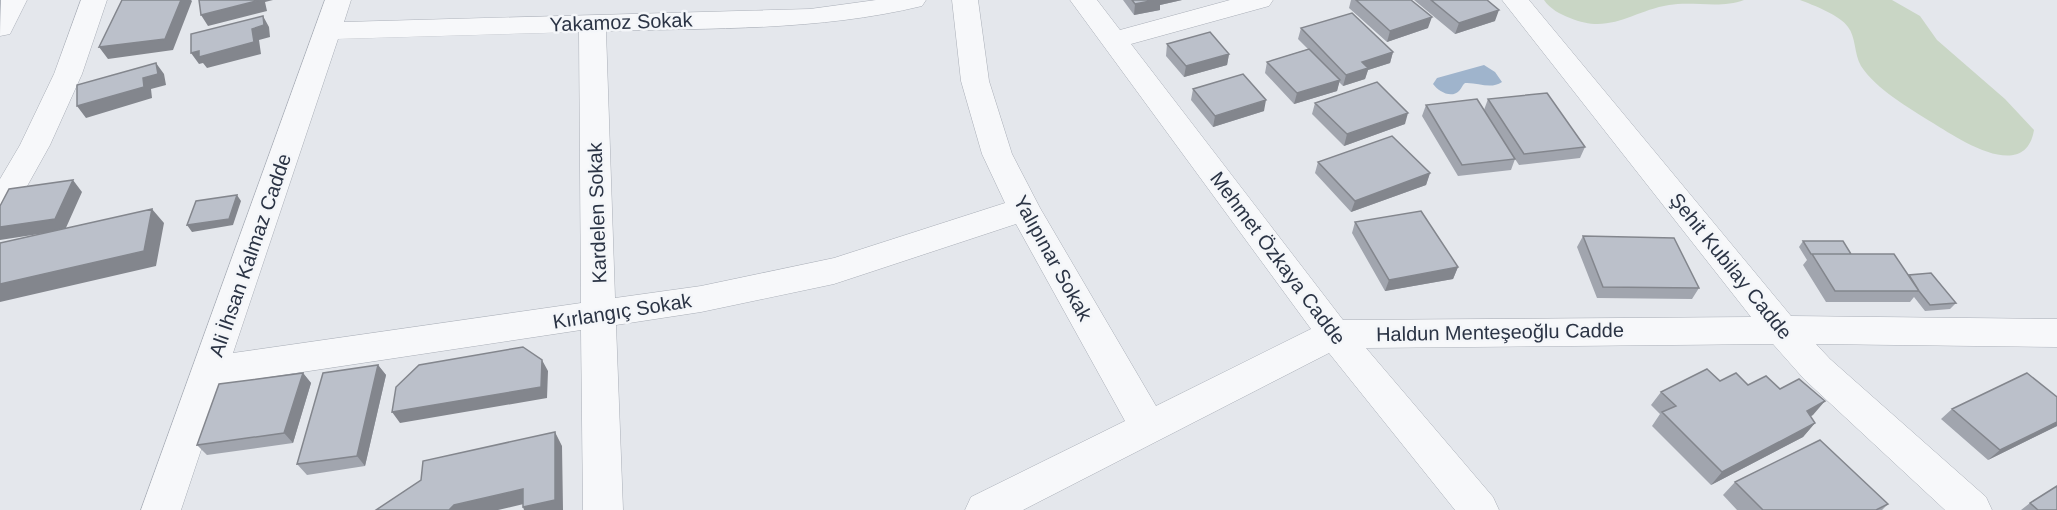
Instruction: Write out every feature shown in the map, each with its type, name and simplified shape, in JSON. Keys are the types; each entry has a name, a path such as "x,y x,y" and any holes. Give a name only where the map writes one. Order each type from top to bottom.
{"street":[{"path":"0,28 14,0"},
{"path":"0,206 35,145 68,74 94,0"},
{"name":"Ali İhsan Kalmaz Cadde","path":"161,510 338,0"},
{"name":"Yakamoz Sokak","path":"327,31 810,17 867,10 913,0"},
{"name":"Yalıpınar Sokak","path":"965,0 975,81 997,154 1024,209 1148,427"},
{"name":"Mehmet Özkaya Cadde","path":"1083,0 1334,334 1479,510"},
{"path":"1114,40 1260,0"},
{"name":"Şehit Kubilay Cadde","path":"1515,0 1782,330 1817,369 1971,510"},
{"name":"Kardelen Sokak","path":"592,23 603,510"},
{"name":"Kırlangıç Sokak","path":"210,370 701,299 834,271 1024,209"},
{"name":"Haldun Menteşeoğlu Cadde","path":"985,510 1334,334 1782,330 2051,339"}],"green space":[{"path":"1544,0 1744,0 1726,4 1669,5 1621,20 1597,24 1584,23 1559,13"},
{"path":"1800,0 1892,0 1920,16 1937,40 2005,99 2034,130 2028,146 2018,154 2004,155 1989,152 1958,138 1914,111 1894,98 1867,74 1859,61 1851,31 1839,18"}],"water":[{"path":"1484,65 1495,72 1502,82 1488,86 1465,83 1459,91 1452,94 1441,91 1433,84 1437,78"}],"building":[{"path":"122,0 181,0 165,39 99,47"},
{"path":"199,0 260,0 201,15"},
{"path":"1132,0 1155,0 1135,4"},
{"path":"1356,0 1411,0 1432,17 1390,31"},
{"path":"1431,0 1487,0 1499,10 1459,23"},
{"path":"1352,13 1393,52 1362,62 1368,68 1346,75 1301,28"},
{"path":"263,16 264,25 252,29 254,42 199,57 199,51 191,53 191,34"},
{"path":"1210,32 1229,54 1186,66 1167,44"},
{"path":"1309,49 1340,80 1297,93 1267,62"},
{"path":"156,63 158,74 143,78 144,87 77,106 77,85"},
{"path":"1243,74 1266,100 1215,116 1193,89"},
{"path":"1377,82 1408,113 1347,134 1315,103"},
{"path":"1547,93 1585,147 1524,154 1488,99"},
{"path":"1477,99 1515,159 1462,165 1426,105"},
{"path":"1392,136 1430,173 1355,201 1318,162"},
{"path":"73,180 55,219 0,227 0,206 9,189"},
{"path":"237,195 229,219 187,225 196,201"},
{"path":"152,209 144,251 0,284 0,243"},
{"path":"1421,211 1458,267 1389,280 1355,222"},
{"path":"1583,236 1674,238 1699,288 1603,287"},
{"path":"1803,241 1843,241 1851,254 1811,254"},
{"path":"1812,254 1894,254 1919,291 1835,291"},
{"path":"1931,273 1956,303 1930,305 1909,275"},
{"path":"523,347 542,360 541,387 392,412 396,387 419,365"},
{"path":"378,365 357,456 297,464 323,373"},
{"path":"1707,369 1720,381 1736,373 1748,385 1766,376 1780,389 1799,379 1825,401 1807,411 1815,423 1722,472 1662,412 1676,406 1661,392"},
{"path":"303,373 284,433 197,445 219,384"},
{"path":"2027,373 2057,397 2057,422 2000,450 1952,409"},
{"path":"555,432 555,500 523,507 523,489 454,505 449,510 376,510 421,480 423,461"},
{"path":"1820,440 1888,504 1876,510 1763,510 1735,482"},
{"path":"2057,486 2057,510 2038,510 2030,503"}]}
